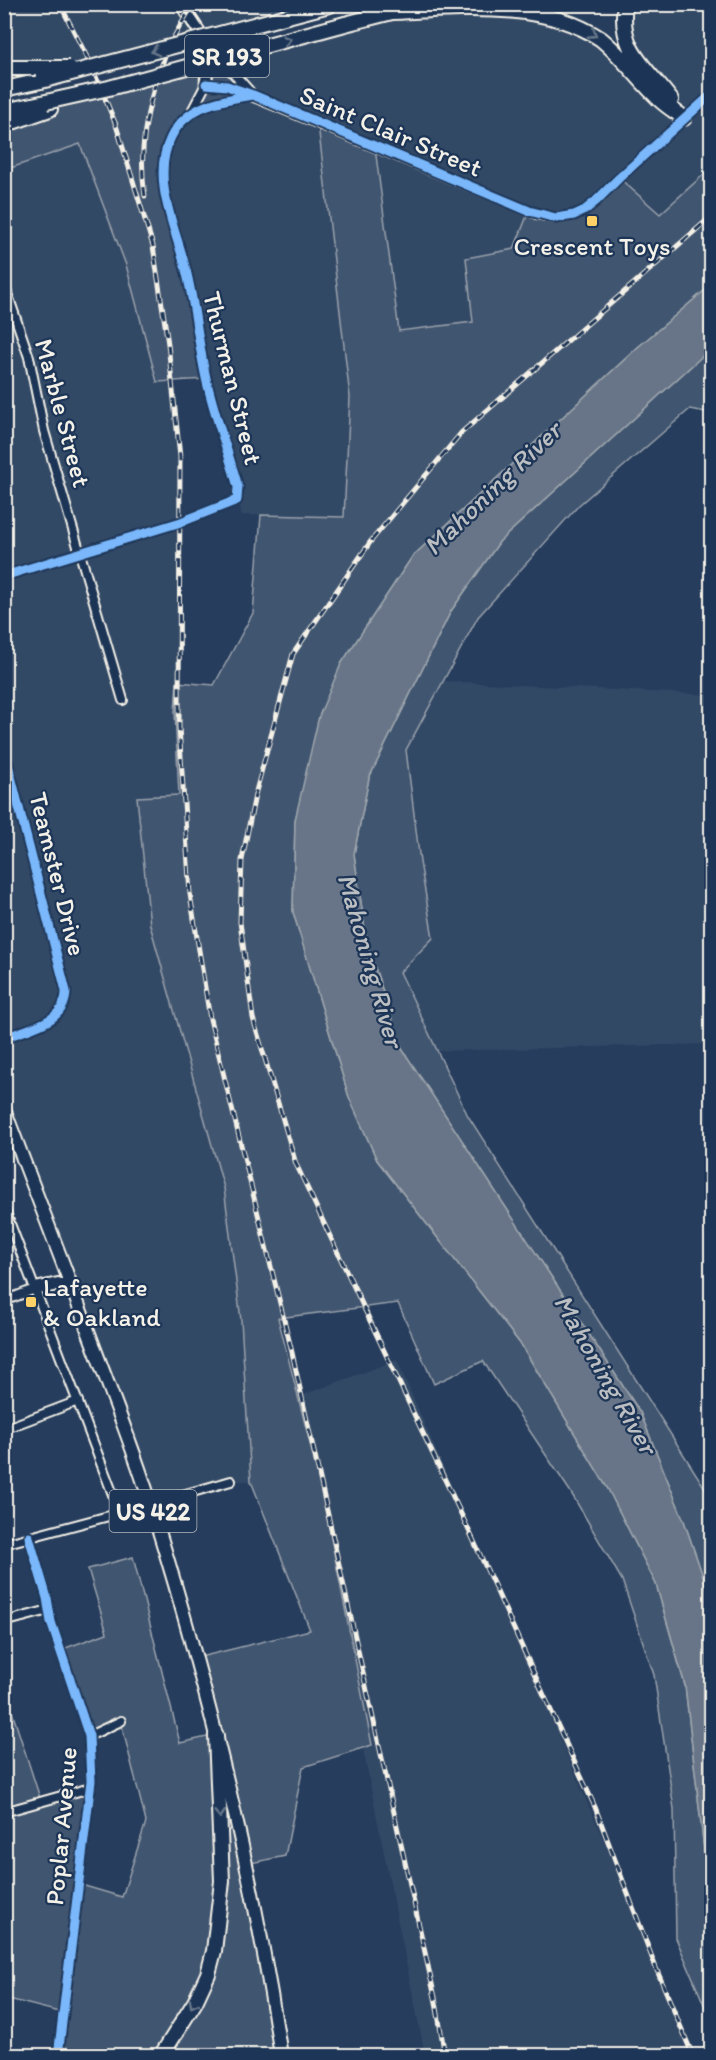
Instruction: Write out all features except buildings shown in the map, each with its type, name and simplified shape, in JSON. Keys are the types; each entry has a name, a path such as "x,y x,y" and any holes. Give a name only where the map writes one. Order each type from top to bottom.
{"highway":[{"name":"SR 193","path":"4,68 93,68 333,4"},
{"name":"SR 193","path":"48,105 423,4"},
{"path":"625,4 623,17 627,44 634,57 666,93 684,118"},
{"path":"392,12 494,7 531,10 562,18 601,39 659,100 684,118"},
{"path":"4,89 93,68"},
{"path":"4,111 48,105"},
{"path":"4,125 48,105"},
{"path":"161,2055 195,2002 208,1974 214,1951 222,1881 216,1735"}],"main road":[{"name":"US 422","path":"4,1109 151,1504 194,1649 241,1840 260,1930 281,2055"},
{"path":"35,1289 58,1284 74,1292"}],"street":[{"path":"181,4 208,45 206,84 192,111"},
{"name":"Saint Clair Street","path":"208,45 252,95"},
{"name":"Saint Clair Street","path":"206,84 227,86 252,95 354,139 548,217 574,215 596,201 684,118"},
{"path":"684,118 711,94"},
{"path":"192,111 226,99 252,95"},
{"name":"Thurman Street","path":"79,553 182,522 231,504 237,500 239,495 206,379 187,271 166,198 164,158 170,138 192,111"},
{"name":"Marble Street","path":"4,284 29,357 44,431 123,700"},
{"path":"4,576 79,553"},
{"name":"Teamster Drive","path":"4,749 66,991 63,1008 59,1014 49,1021 4,1038"},
{"path":"4,1208 120,1513 4,1544"},
{"path":"4,1301 35,1289"},
{"path":"4,1429 78,1401"},
{"path":"151,1504 231,1481"},
{"name":"Poplar Avenue","path":"29,1537 51,1622 89,1736 90,1788 58,2055"},
{"path":"4,1622 49,1610"},
{"path":"89,1736 121,1721"},
{"path":"4,1812 90,1788"}],"shaded area":[{"path":"304,4 305,12 92,67 5,68 4,5"},
{"path":"625,5 711,5 711,168 660,215 596,201 514,249 473,322 399,331 375,148 318,124 350,397 344,517 241,515 239,495 166,198 166,150 221,58 392,12 531,10 615,52 634,57"},
{"path":"208,45 253,95 215,102 176,128 163,171 206,379 157,382 126,265 80,144 5,170 4,125 109,88 208,62"},
{"path":"318,124 375,148 399,331 473,322 466,258 514,249 529,211 548,217 574,215 619,178 660,214 711,168 711,285 638,347 412,557 341,664 295,820 293,912 349,1097 377,1160 522,1346 608,1489 656,1584 685,1686 711,1910 711,2021 676,1938 674,1809 654,1675 622,1580 570,1491 483,1361 434,1384 398,1303 278,1318 321,1487 372,1745 303,1767 285,1856 246,1864 281,2055 166,2055 198,2006 208,1951 191,1997 154,2055 58,2055 63,2013 5,1998 4,1687 41,1801 90,1788 78,1884 122,1897 146,1822 121,1722 89,1736 60,1650 107,1633 88,1569 133,1557 180,1743 216,1735 196,1658 310,1630 251,1481 241,1320 224,1188 150,925 137,797 179,795 175,712 177,682 214,685 253,613 261,515 344,517 350,397"},
{"path":"80,143 126,265 157,382 174,382 182,522 175,712 179,796 137,798 150,925 224,1188 241,1320 251,1481 231,1481 151,1504 5,1109 5,170"},
{"path":"711,348 711,413 690,409 579,505 478,617 406,750 420,862 433,938 400,972 468,1116 705,1488 711,1503 711,1600 684,1521 640,1412 402,1049 367,944 354,854 369,778 451,611 500,541"},
{"path":"444,681 711,695 711,1044 437,1051 400,972 433,938 420,862 406,750"},
{"path":"397,1360 696,2055 425,2055 292,1399"}],"water":[{"name":"Mahoning River","path":"711,285 711,348 500,541 451,611 369,778 354,854 367,944 402,1049 640,1412 684,1521 711,1600 711,1910 685,1685 656,1584 608,1489 522,1346 377,1160 349,1097 293,912 295,820 319,716 341,664 412,557 638,347"}],"railway":[{"path":"60,4 92,67 116,125 153,246 168,344 180,457 179,727 190,894 210,1019 291,1348 436,2002 445,2056"},
{"path":"145,196 143,147 152,96 169,47 194,4"},
{"path":"693,2056 656,1968 595,1807 472,1537 296,1164 253,1018 240,922 242,860 255,795 293,654 371,541 461,433 712,216"}],"cycle path":[{"path":"206,84 227,86 253,95 529,211 556,218 574,215 585,210 712,94"},
{"path":"4,576 181,522 237,500 238,487 206,378 189,283 167,204 163,170 165,153 171,137 186,118 195,111 217,102 253,95"},
{"path":"4,749 66,991 64,1002 53,1017 35,1027 4,1038"},
{"path":"29,1537 47,1598 51,1622 89,1736 91,1781 58,2056"}],"place":[{"name":"Crescent Toys","path":"592,221"},
{"name":"Lafayette & Oakland","path":"31,1302"}]}
